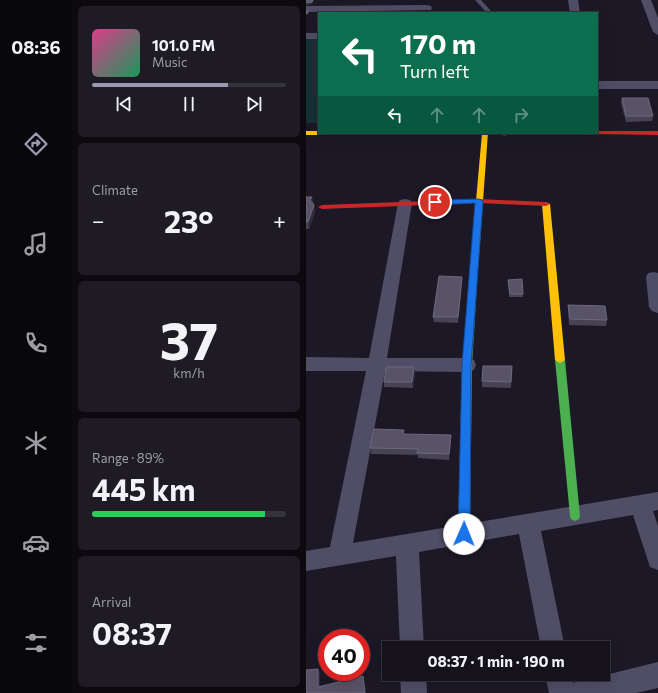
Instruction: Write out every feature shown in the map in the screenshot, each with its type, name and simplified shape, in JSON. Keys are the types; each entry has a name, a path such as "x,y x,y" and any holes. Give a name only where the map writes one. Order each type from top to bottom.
{"street":[{"path":"573,0 575,12"},
{"path":"646,0 658,32"},
{"path":"306,9 427,7"},
{"path":"306,36 318,36"},
{"path":"598,85 658,85"},
{"path":"306,133 318,133"},
{"path":"598,133 658,133"},
{"path":"464,534 467,365 485,134"},
{"path":"322,207 479,201 546,204 575,516"},
{"path":"339,556 377,364 405,203"},
{"path":"654,277 658,307"},
{"path":"306,364 467,365"},
{"path":"306,561 649,503 658,560"},
{"path":"528,523 552,641"},
{"path":"407,544 412,641"},
{"path":"580,693 658,675"},
{"path":"413,681 414,693"},
{"path":"559,681 562,693"}],"lane":[{"path":"478,0 489,12"}],"green space":[{"path":"306,39 318,39 318,123 306,123"}],"building":[{"path":"306,0 313,0 312,2 306,3"},
{"path":"622,98 648,98 653,116 626,116"},
{"path":"306,197 312,197 310,200 314,205 308,222 306,222"},
{"path":"439,276 462,277 458,317 433,317"},
{"path":"522,279 523,294 510,294 508,280"},
{"path":"568,305 605,306 607,320 570,319"},
{"path":"483,366 512,366 511,382 482,381"},
{"path":"386,367 414,367 412,382 384,382"},
{"path":"374,429 404,430 403,434 451,435 449,454 417,453 418,449 370,448"},
{"path":"318,669 318,687 343,681 364,681 365,693 306,693 306,670"}],"traffic: fast":[{"path":"464,534 467,365 474,269"},
{"path":"560,360 575,516"}],"traffic: slow":[{"path":"306,133 318,133"},
{"path":"474,269 485,134"},
{"path":"546,204 560,360"}],"traffic: jam":[{"path":"598,133 658,133"},
{"path":"322,207 479,201 546,204"}],"route":[{"path":"435,202 479,201 467,365 464,534"}]}
